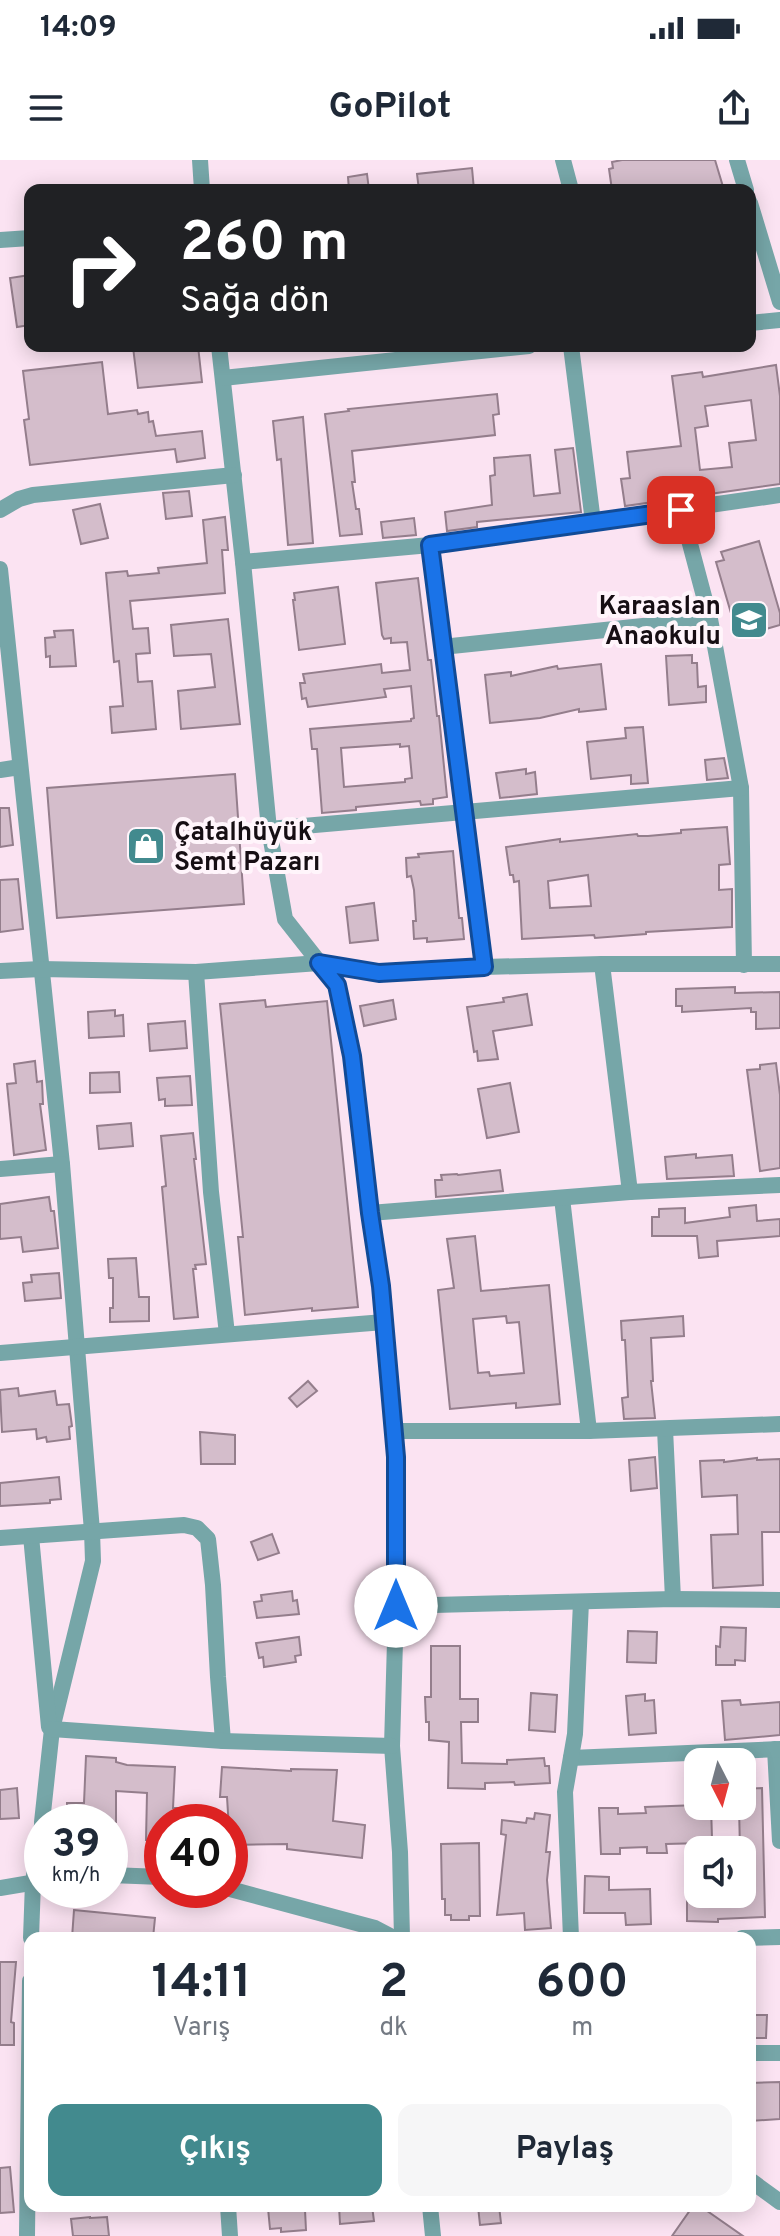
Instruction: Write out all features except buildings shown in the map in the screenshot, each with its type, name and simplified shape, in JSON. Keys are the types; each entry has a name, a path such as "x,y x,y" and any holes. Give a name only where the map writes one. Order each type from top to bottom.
{"street":[{"path":"200,160 202,184"},
{"path":"563,160 569,184"},
{"path":"737,160 744,184"},
{"path":"756,223 780,302"},
{"path":"0,240 24,238"},
{"path":"756,322 780,320"},
{"path":"220,352 269,829 285,919 337,985 352,1056 381,1286 396,1457 392,1746 402,1932"},
{"path":"223,378 472,352"},
{"path":"572,352 593,522"},
{"path":"0,510 33,495 234,475"},
{"path":"243,562 430,545 780,495"},
{"path":"681,510 710,619 741,788 744,965"},
{"path":"430,545 484,967"},
{"path":"0,569 62,1164 92,1531 93,1561 52,1737 44,1804"},
{"path":"442,647 710,619"},
{"path":"0,770 20,767"},
{"path":"269,829 741,788"},
{"path":"0,971 196,972 319,963 379,973 602,964 780,964"},
{"path":"602,964 630,1192"},
{"path":"196,972 211,1192 227,1334"},
{"path":"0,1169 62,1164"},
{"path":"370,1213 630,1192 780,1185"},
{"path":"562,1198 589,1431"},
{"path":"0,1353 384,1322"},
{"path":"394,1431 589,1431 780,1424"},
{"path":"665,1429 673,1599"},
{"path":"0,1538 184,1525 197,1528 208,1539 223,1741"},
{"path":"31,1536 52,1737"},
{"path":"396,1606 673,1599 780,1600"},
{"path":"571,1932 565,1792 575,1734 581,1602"},
{"path":"52,1737 392,1746"},
{"path":"571,1758 778,1749 780,1841"},
{"path":"0,1888 24,1884"},
{"path":"248,1894 383,1932"},
{"path":"32,1932 35,1908"},
{"path":"756,1938 780,1937"},
{"path":"756,2053 780,2053"},
{"path":"756,2184 780,2202"},
{"path":"27,2212 27,2236"},
{"path":"228,2212 230,2236"},
{"path":"431,2212 433,2236"}],"place":[{"name":"Karaaslan Anaokulu","path":"749,620"},
{"name":"Çatalhüyük Semt Pazarı","path":"146,846"}],"route":[{"path":"396,1606 396,1457 381,1286 352,1056 337,985 319,963 379,973 484,967 430,545 681,510"}]}
